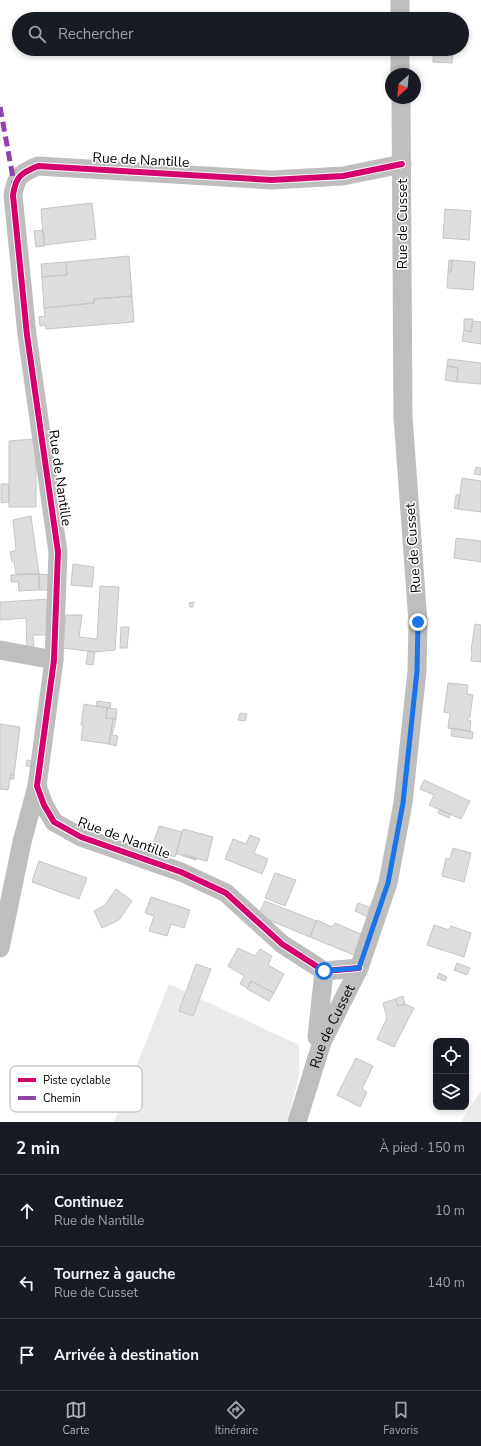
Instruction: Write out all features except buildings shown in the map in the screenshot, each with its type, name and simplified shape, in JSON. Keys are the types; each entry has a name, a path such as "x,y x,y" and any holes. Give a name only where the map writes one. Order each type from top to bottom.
{"street":[{"path":"400,0 400,12"},
{"path":"400,56 400,68"},
{"name":"Rue de Cusset","path":"298,1122 322,1042 359,968 388,883 403,803 417,671 418,622 402,417 401,104"},
{"name":"Rue de Nantille","path":"324,971 282,944 226,893 181,872 80,837 54,822 44,805 37,786 54,660 58,552 27,335 13,194 14,183 22,173 38,166 272,180 343,176 402,164"},
{"path":"0,650 54,660"},
{"path":"0,948 22,842 37,786"},
{"path":"22,842 35,829 54,822"},
{"path":"322,1042 317,1037 324,971 359,968"}],"shaded area":[{"path":"169,984 299,1045 299,1076 287,1122 114,1122 118,1112 142,1112 142,1066 136,1066"},
{"path":"481,1091 481,1122 461,1122"}],"marked path":[{"path":"0,107 14,183"}],"cycle path":[{"path":"359,968 324,971 282,944 226,893 181,872 81,837 54,822 44,805 37,786 54,660 58,552 27,335 13,195 16,183 20,176 38,166 272,180 343,176 402,164"}],"route":[{"path":"324,971 359,968 388,883 403,803 417,671 418,622"}]}
